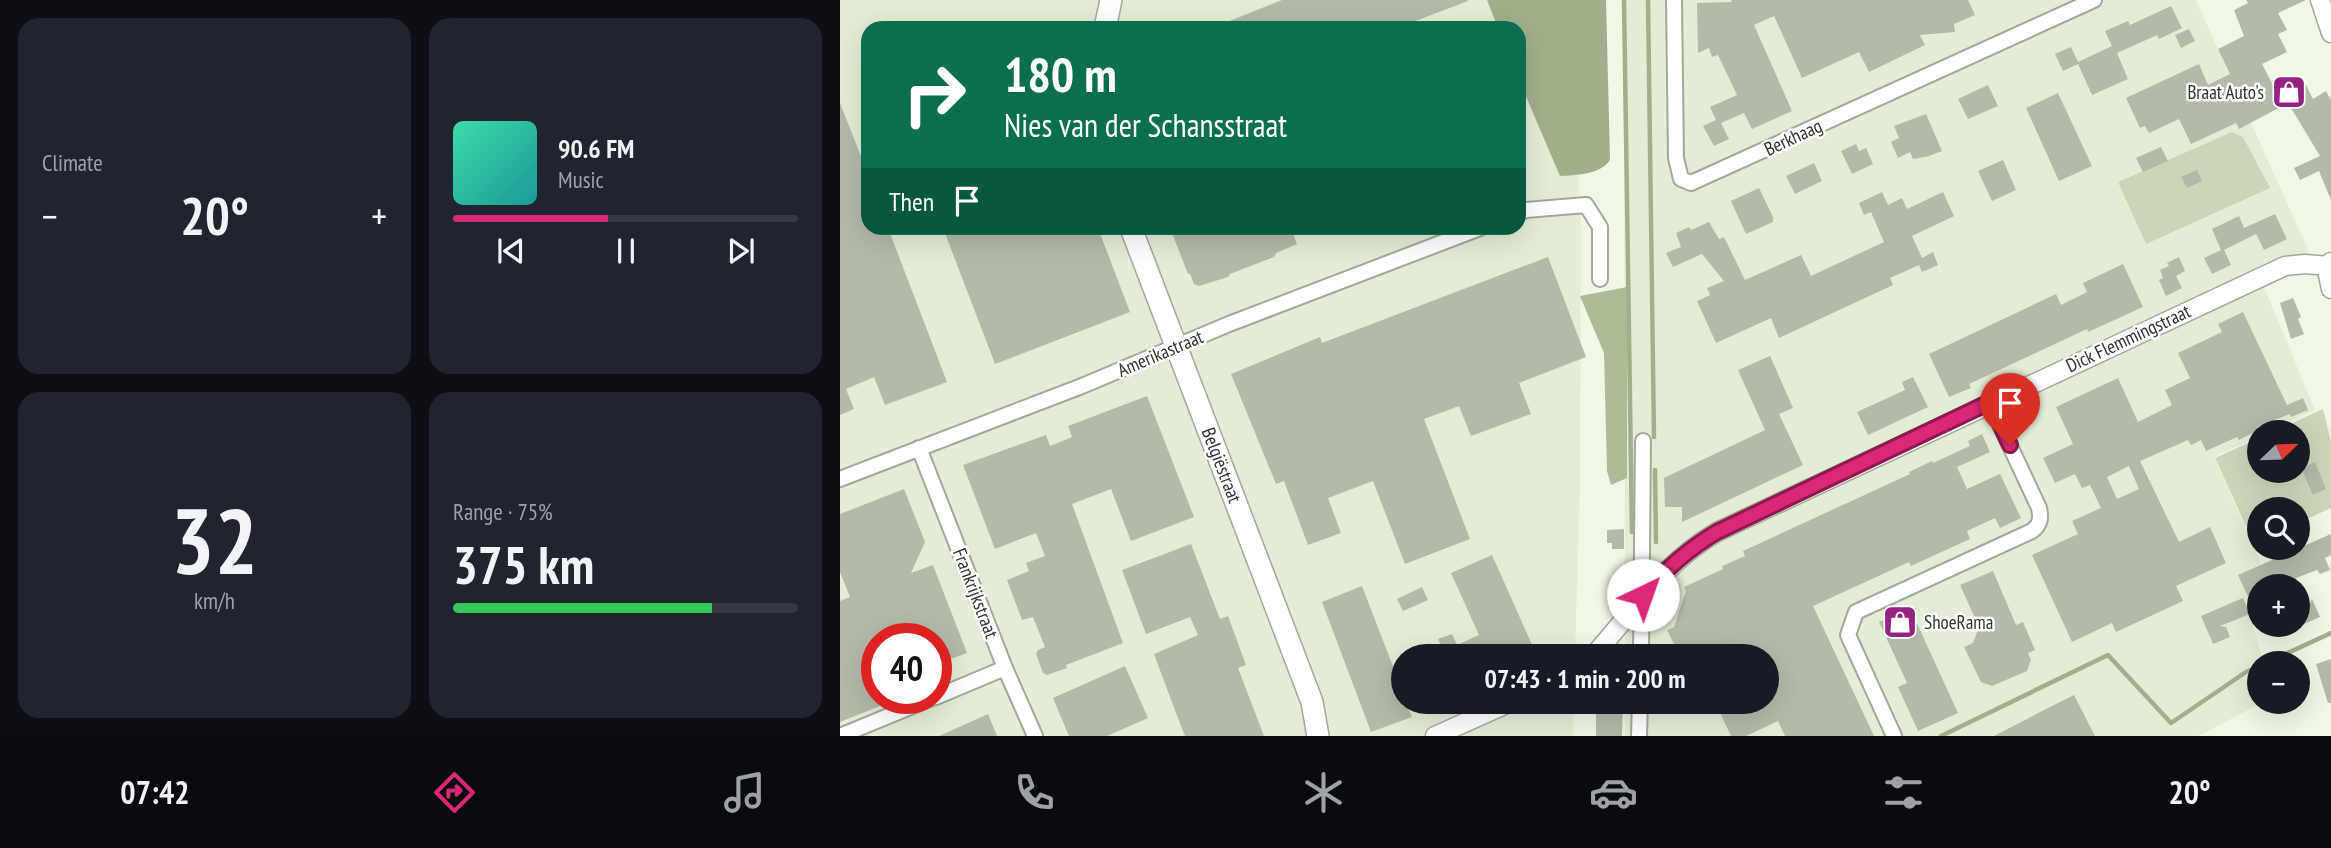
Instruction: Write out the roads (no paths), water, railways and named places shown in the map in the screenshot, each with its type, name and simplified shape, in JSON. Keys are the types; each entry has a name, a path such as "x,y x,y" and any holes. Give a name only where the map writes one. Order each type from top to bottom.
{"main road":[{"path":"1106,21 1111,0"},
{"name":"Belgiëstraat","path":"1134,235 1312,702 1318,736"},
{"name":"Belgiëstraat","path":"1312,702 1334,736"}],"street":[{"name":"Berkhaag","path":"1674,0 1676,158 1681,179 1691,183 2066,6 2094,0"},
{"path":"2320,0 2331,33"},
{"path":"1526,210 1587,205 1600,227 1600,279"},
{"name":"Amerikastraat","path":"840,480 1462,235"},
{"path":"2330,264 2328,280 2331,289"},
{"name":"Dick Flemmingstraat","path":"1603,644 1665,571 1697,544 1717,532 2285,266 2330,264"},
{"path":"1894,736 1848,635 1856,612 2032,531 2041,518 2039,508 1990,402"},
{"path":"1641,644 1643,442"},
{"name":"Frankrijkstraat","path":"919,448 1005,668 1035,736"},
{"path":"952,690 1005,668"},
{"path":"840,736 893,714"},
{"path":"1435,736 1484,714"},
{"path":"1639,736 1640,714"}],"waterway":[{"path":"1624,0 1632,532"},
{"path":"1648,0 1654,437"},
{"path":"1655,470 1656,542"},
{"path":"2292,651 2331,633"},
{"path":"1941,736 2108,655 2171,723 2247,672"}],"place":[{"name":"Braat Auto's","path":"2289,92"},
{"name":"ShoeRama","path":"1900,622"}]}
